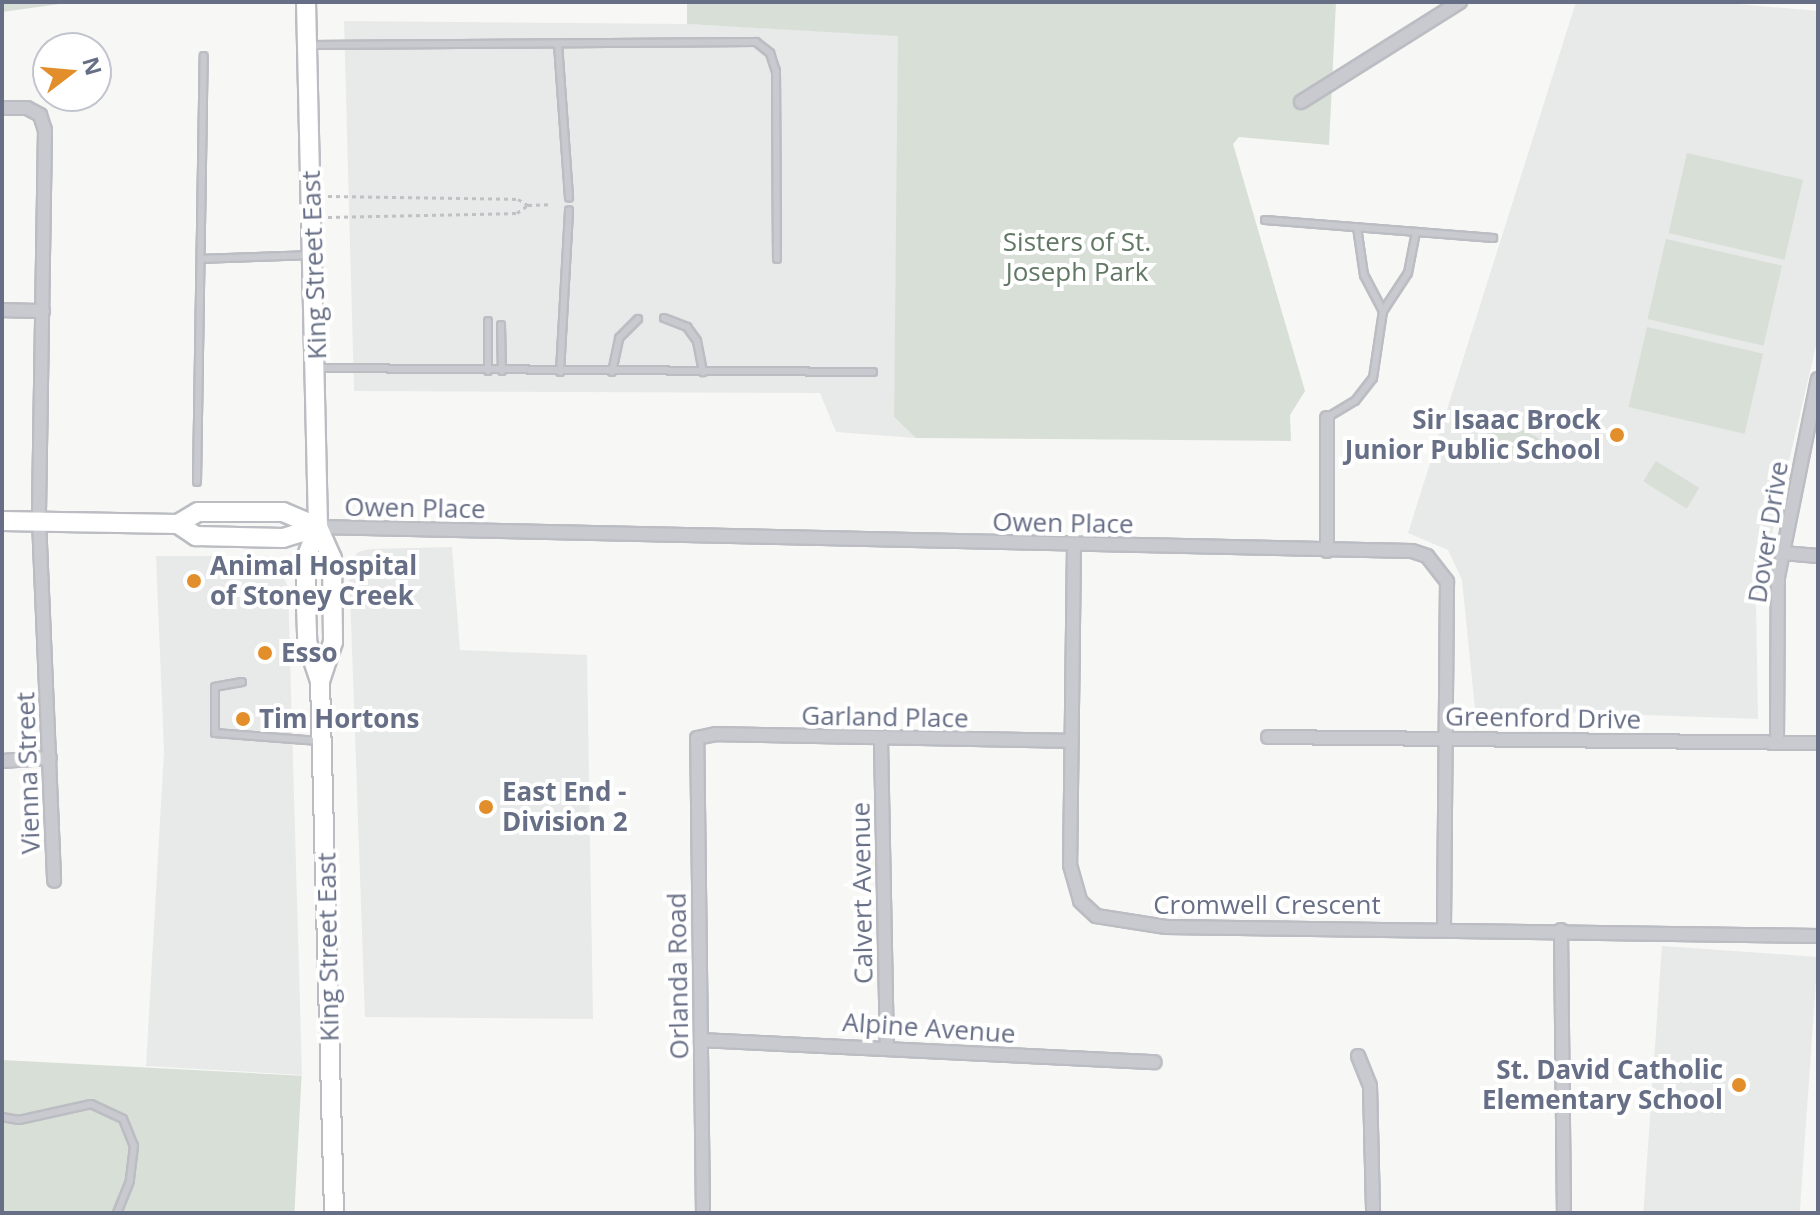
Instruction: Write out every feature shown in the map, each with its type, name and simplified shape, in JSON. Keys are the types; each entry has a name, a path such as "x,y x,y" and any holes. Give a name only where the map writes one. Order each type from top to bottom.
{"main road":[{"name":"King Street East","path":"306,2 317,368 318,527 306,558 307,642 320,681 334,1213"},
{"path":"178,524 198,512 283,512 318,527"},
{"path":"2,521 178,524 196,536 283,538 318,527"},
{"name":"King Street East","path":"318,527 332,558 333,572 333,642 320,681"}],"street":[{"path":"1301,102 1460,2"},
{"name":"Vienna Street","path":"2,108 27,108 40,115 45,130 39,520 54,881"},
{"path":"2,310 43,311"},
{"name":"Dover Drive","path":"1777,742 1776,607 1783,553 1818,379"},
{"path":"1327,418 1327,551"},
{"name":"Owen Place","path":"318,527 1412,551 1439,567 1447,592 1444,929"},
{"name":"Cromwell Crescent","path":"1074,545 1072,883 1096,916 1166,927 1561,930 1684,938 1818,936"},
{"path":"1783,553 1818,556"},
{"name":"Garland Place","path":"697,738 716,734 881,740 1072,741"},
{"name":"Greenford Drive","path":"1268,737 1818,743"},
{"name":"Orlanda Road","path":"697,738 703,1213"},
{"name":"Calvert Avenue","path":"881,740 887,1045"},
{"path":"2,761 50,758"},
{"path":"1561,930 1564,1213"},
{"name":"Alpine Avenue","path":"701,1040 887,1045 1154,1062"},
{"path":"1358,1056 1370,1086 1373,1213"}],"lane":[{"path":"307,45 745,40 767,49 776,71 777,259"},
{"path":"558,44 569,198"},
{"path":"197,482 204,56"},
{"path":"560,372 569,210"},
{"path":"1265,220 1493,238"},
{"path":"1357,227 1364,275 1383,311"},
{"path":"1327,418 1355,401 1373,378 1383,311 1408,273 1416,232"},
{"path":"201,259 313,255"},
{"path":"664,318 687,327 697,341 703,372"},
{"path":"612,372 619,338 638,319"},
{"path":"488,321 488,371"},
{"path":"501,325 502,371"},
{"path":"317,368 873,372"},
{"path":"242,682 215,687 215,733 322,741"},
{"path":"2,1117 19,1120 91,1104 123,1119 134,1146 130,1181 117,1213"}],"path":[{"path":"312,196 518,199 528,205 551,204"},
{"path":"312,218 517,213 528,205"}],"shaded area":[{"name":"Sir Isaac Brock Junior Public School","path":"1576,2 1714,2 1818,11 1818,337 1756,602 1758,719 1475,709 1462,580 1448,550 1408,533"},
{"path":"344,21 687,24 899,35 894,417 916,438 836,432 820,393 354,391"},
{"path":"452,547 460,650 587,655 593,1019 365,1017 349,565 358,552 370,549"},
{"path":"156,556 275,556 288,587 302,1075 146,1066 164,751"},
{"name":"St. David Catholic Elementary School","path":"1662,946 1818,957 1800,1213 1643,1212"}],"green space":[{"path":"2,2 74,2 2,12"},
{"name":"Sisters of St. Joseph Park","path":"687,2 1336,2 1329,145 1239,137 1233,144 1305,391 1290,415 1291,441 916,438 894,417 898,36 687,24"},
{"path":"1687,153 1803,180 1785,260 1669,233"},
{"path":"1666,239 1782,266 1764,346 1648,319"},
{"path":"1647,327 1763,354 1745,434 1629,407"},
{"path":"1498,415 1540,439 1526,463 1484,439"},
{"path":"1656,461 1699,488 1687,508 1643,481"},
{"path":"2,1060 302,1076 294,1213 2,1213"}],"place":[{"name":"Sir Isaac Brock Junior Public School","path":"1617,435"},
{"name":"Animal Hospital of Stoney Creek","path":"194,581"},
{"name":"Esso","path":"265,653"},
{"name":"Tim Hortons","path":"243,719"},
{"name":"East End - Division 2","path":"486,807"},
{"name":"St. David Catholic Elementary School","path":"1739,1085"}]}
